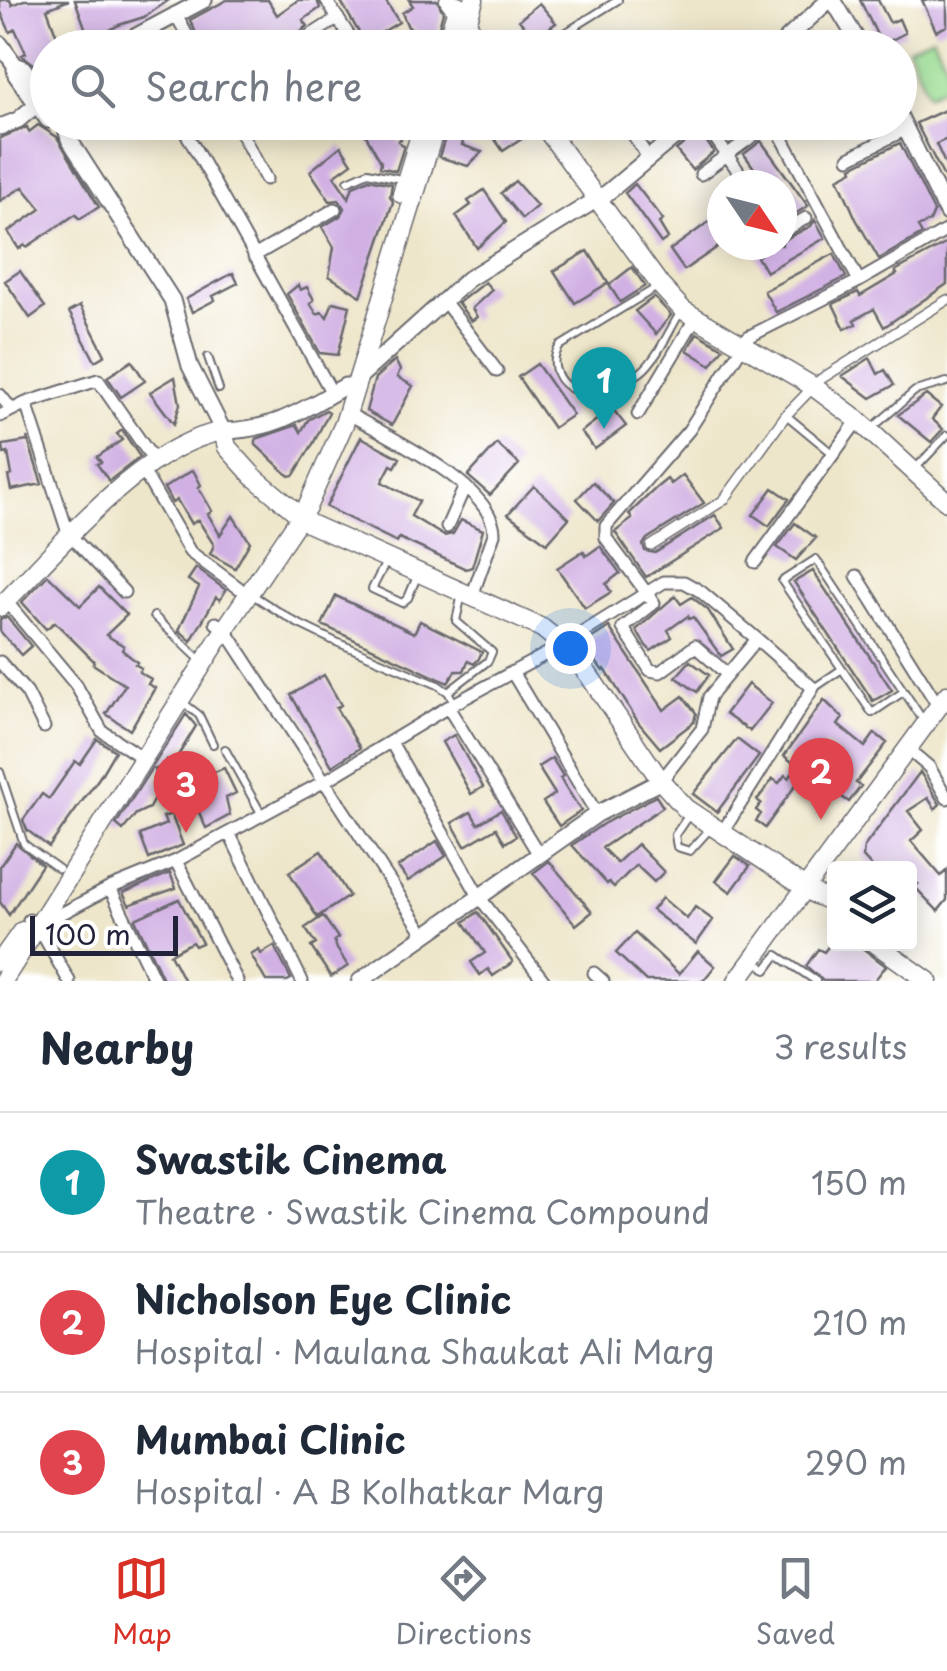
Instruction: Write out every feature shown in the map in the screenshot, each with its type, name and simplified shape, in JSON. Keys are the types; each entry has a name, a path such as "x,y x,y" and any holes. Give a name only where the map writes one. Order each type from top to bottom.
{"main road":[{"path":"462,6 478,30"},
{"path":"452,30 462,6"},
{"path":"300,509 334,422 418,140"},
{"path":"34,923 58,869 196,656 251,594 300,509 347,414 345,386 431,140"},
{"path":"556,140 682,293 746,341"},
{"path":"566,140 660,285 690,313 784,363 878,423 947,502"},
{"path":"818,383 858,420 947,488"},
{"path":"3,604 68,532 149,467 200,435 224,434 258,473 300,509 310,524 542,628 588,674 661,780 691,812 823,900"},
{"path":"5,968 182,701 221,626"},
{"path":"756,974 823,900 927,725 944,706"},
{"path":"841,861 916,756 944,706"},
{"path":"737,981 823,900"},
{"path":"894,951 928,981"},
{"path":"897,951 946,981"}],"street":[{"path":"152,30 175,13 204,0"},
{"path":"326,0 346,30"},
{"path":"796,30 825,2 848,30"},
{"path":"175,13 184,30"},
{"path":"318,30 338,18"},
{"path":"0,44 30,78"},
{"path":"4,124 18,120 30,107"},
{"path":"73,140 172,300 190,366 224,434 271,426 296,416 345,386 468,279 602,196 668,140"},
{"path":"190,140 254,256 345,386"},
{"path":"245,140 266,179"},
{"path":"637,140 647,156"},
{"path":"717,140 738,170"},
{"path":"701,174 747,140"},
{"path":"784,140 858,281"},
{"path":"849,158 884,140"},
{"path":"911,140 947,213"},
{"path":"254,256 335,209"},
{"path":"797,223 806,218"},
{"path":"728,674 695,646 660,672 653,672 623,628 654,605 606,538 606,526 689,430 746,341 947,230"},
{"path":"444,300 497,371"},
{"path":"650,546 724,500 786,415 818,383 947,300"},
{"path":"638,414 690,313"},
{"path":"0,395 6,413 98,380 149,467 190,552 251,594"},
{"path":"26,403 68,532 124,592"},
{"path":"347,414 422,456 465,486 494,526 467,594"},
{"path":"755,562 858,420"},
{"path":"448,527 465,486"},
{"path":"857,576 944,706"},
{"path":"68,981 34,923 176,861 325,781 391,742 450,700 563,645 664,582 684,582 700,591 813,688 717,830"},
{"path":"3,604 65,670 102,730 135,753"},
{"path":"221,626 425,936"},
{"path":"360,981 596,814 661,780 702,729 709,697 757,639"},
{"path":"0,662 27,692 44,728"},
{"path":"512,672 596,814"},
{"path":"450,700 538,853"},
{"path":"391,742 480,898 544,981"},
{"path":"916,756 929,768 947,798"},
{"path":"228,833 302,981"},
{"path":"176,861 237,981"},
{"path":"110,888 155,981"}],"lane":[{"path":"570,30 618,0"},
{"path":"348,181 368,172 406,180"},
{"path":"660,285 560,346 553,362 556,373 570,388 596,391 640,373 690,313"},
{"path":"190,366 209,359 220,388"},
{"path":"198,385 216,378"},
{"path":"878,423 914,390 947,382"},
{"path":"786,415 832,453"},
{"path":"917,467 947,436"},
{"path":"387,559 372,588 388,598 404,603 419,573"},
{"path":"904,692 872,713 782,581 816,559 927,725"},
{"path":"251,594 321,635 450,700 492,652 456,622 467,594"},
{"path":"154,616 196,656"},
{"path":"813,688 842,669"},
{"path":"182,701 199,715 213,744"},
{"path":"225,749 261,814"},
{"path":"0,772 24,844 58,869"},
{"path":"691,812 675,836 677,847 690,851 717,830"},
{"path":"756,974 766,970 777,955 816,981"}],"green space":[{"path":"933,36 947,66 947,85 928,94 917,68 917,43"}],"building":[{"path":"0,0 10,0 12,5 24,0 69,0 47,9 55,30 30,30 30,61 22,55 26,53 15,29 10,32"},
{"path":"75,0 169,0 144,17 110,30 86,30"},
{"path":"227,0 268,0 277,15 298,0 317,0 320,8 303,20 308,26 302,30 195,30 190,20"},
{"path":"340,0 385,0 399,22 386,30 358,30"},
{"path":"409,0 437,0 443,12 438,30 408,27 402,13 413,6"},
{"path":"860,0 878,0 890,23 899,19 904,30 875,30"},
{"path":"922,0 947,0 947,26 936,31"},
{"path":"539,3 556,23 550,30 527,30 519,20"},
{"path":"947,109 947,139 936,144 947,168 947,183 917,125"},
{"path":"27,127 30,140 59,140 99,207 79,219 76,214 19,249 8,232 41,209 23,187 0,201 0,138"},
{"path":"369,140 400,140 404,146 396,171 380,167"},
{"path":"444,140 463,140 462,145 482,152 468,166 439,157"},
{"path":"495,140 520,140 503,151"},
{"path":"688,140 705,140 714,152 692,170 676,150"},
{"path":"761,141 782,170 755,170 744,154"},
{"path":"900,143 934,212 930,221 918,227 922,234 879,259 838,178"},
{"path":"341,146 352,163 334,176 349,198 353,186 369,179 392,184 393,202 361,296 329,276 334,247 322,227 340,216 344,208 339,200 330,201 310,171"},
{"path":"515,181 537,206 522,219 501,193"},
{"path":"635,184 663,220 659,223 668,238 661,243 625,193"},
{"path":"484,190 506,222 477,248 456,216"},
{"path":"797,191 808,206 797,213"},
{"path":"815,220 825,238 797,254 797,233"},
{"path":"707,223 707,254 684,270 670,250"},
{"path":"947,243 947,284 884,327 874,309 845,329 833,304 858,292 860,296 897,274 895,271"},
{"path":"588,251 608,283 575,303 554,271"},
{"path":"834,254 846,277 776,312 764,291"},
{"path":"759,260 787,260 766,272"},
{"path":"632,267 645,286 620,302 609,285"},
{"path":"20,271 45,307 30,318 5,281"},
{"path":"233,273 238,283 192,312 186,299"},
{"path":"485,282 492,290 472,308 477,317 471,321 458,303"},
{"path":"298,285 300,290 307,287 317,314 322,312 327,317 333,302 350,306 338,355 320,353 287,294"},
{"path":"654,297 671,315 656,334 635,311"},
{"path":"80,306 105,355 95,361 69,312"},
{"path":"697,333 723,348 711,365 687,350"},
{"path":"870,358 878,374 885,370 894,385 871,398 842,376"},
{"path":"395,360 400,370 397,377 413,386 392,425 366,411 375,378"},
{"path":"132,361 145,381 121,397 107,377"},
{"path":"537,364 573,415 553,428 518,377"},
{"path":"175,377 180,404 174,424 150,392"},
{"path":"926,395 941,407 932,419 943,429 931,442 898,415"},
{"path":"612,408 626,426 595,449 581,432"},
{"path":"329,412 294,475 289,476 256,445 256,439 297,425 301,432 308,420"},
{"path":"122,430 140,457 109,481 97,464 101,462 97,457 122,440 117,434"},
{"path":"27,437 42,484 11,490 8,476 12,475 3,445 28,441"},
{"path":"361,437 400,458 382,482 419,501 411,516 444,536 453,534 461,520 483,530 472,567 466,569 399,538 397,542 326,507"},
{"path":"497,444 519,464 490,495 468,476"},
{"path":"193,470 212,511 208,514 220,535 233,516 250,542 235,568 210,554 214,545 198,520 191,524 177,500 172,503 164,488"},
{"path":"683,475 704,503 647,539 645,551 655,553 715,515 724,528 646,577 615,532 632,519 629,514 656,488 667,479 671,484"},
{"path":"593,482 614,503 598,521 577,499"},
{"path":"534,486 569,518 547,543 508,514"},
{"path":"773,488 789,499 769,526 753,515"},
{"path":"795,523 816,538 796,560 777,547"},
{"path":"600,546 620,573 606,584 611,592 585,608 557,568 583,551 586,556"},
{"path":"196,568 226,590 220,600 216,597 191,641 179,630 199,587 188,580"},
{"path":"813,571 892,690 873,701 794,582"},
{"path":"48,575 80,606 99,587 127,615 106,635 124,646 122,650 137,662 139,672 151,679 148,684 155,688 130,730 106,714 125,685 93,664 55,622 46,629 22,602"},
{"path":"336,596 414,633 420,621 482,652 474,664 468,661 464,671 456,671 448,683 322,625"},
{"path":"675,596 681,604 692,597 708,610 733,649 721,656 693,617 688,616 668,630 672,637 651,651 636,630"},
{"path":"7,617 31,646 21,655 0,631 0,619"},
{"path":"609,627 664,710 683,696 696,713 694,722 660,748 583,644"},
{"path":"690,661 709,675 697,692 676,677"},
{"path":"324,675 341,705 336,708 360,748 332,766 291,695"},
{"path":"748,684 772,703 750,731 725,714"},
{"path":"824,700 843,718 838,725 865,747 875,733 887,743 856,783 861,786 849,802 818,780 837,754 825,744 765,828 756,821 761,814 756,810 761,803 757,800 773,779 779,783 785,775 789,778 798,766 784,756"},
{"path":"186,714 196,726 173,764 167,760 154,770 162,792 123,830 116,824"},
{"path":"454,735 483,787 471,794 442,742"},
{"path":"97,739 115,751 49,847 27,830 23,820 42,794 49,799 75,761 80,764"},
{"path":"737,739 759,756 717,812 693,794"},
{"path":"552,758 581,811 559,826 543,802 555,794 538,767"},
{"path":"224,768 236,793 226,798 230,815 206,828 197,808 186,812 180,799 202,789 195,775 202,771 205,776"},
{"path":"920,772 940,804 935,809 928,798 908,811 923,830 911,841 941,876 947,870 947,900 938,911 917,889 917,861 867,861 864,847"},
{"path":"656,796 663,807 602,848 617,863 637,844 664,872 654,882 636,865 614,887 607,884 572,845"},
{"path":"501,810 516,836 505,843 496,828 465,846 452,823 471,812 478,824"},
{"path":"171,814 183,845 149,859 140,835 166,824 163,817"},
{"path":"437,841 446,856 408,881 398,867"},
{"path":"16,843 42,865 9,915 0,902 0,866"},
{"path":"321,851 349,896 317,917 289,872"},
{"path":"735,856 750,866 731,892 716,881"},
{"path":"549,861 592,912 576,925 533,873"},
{"path":"170,873 176,888 129,905 123,893"},
{"path":"662,898 687,919 695,907 713,920 696,944 652,910"},
{"path":"179,899 202,943 195,946 192,942 170,954 184,981 164,981 135,919"},
{"path":"478,912 513,962 493,976 488,969 480,975 471,962 485,953 464,922"},
{"path":"323,916 338,938 334,941 348,966 331,977 311,947 316,944 305,928"},
{"path":"635,933 679,974 698,951 715,966 703,981 646,981 616,953"},
{"path":"274,946 291,979 287,981 266,981 251,955"},
{"path":"827,948 866,951 886,966 874,981 823,981 806,966 818,949 824,952"}],"place":[{"name":"Swastik Cinema","path":"604,429"},
{"name":"Nicholson Eye Clinic","path":"821,820"},
{"name":"Mumbai Clinic","path":"186,833"}]}
